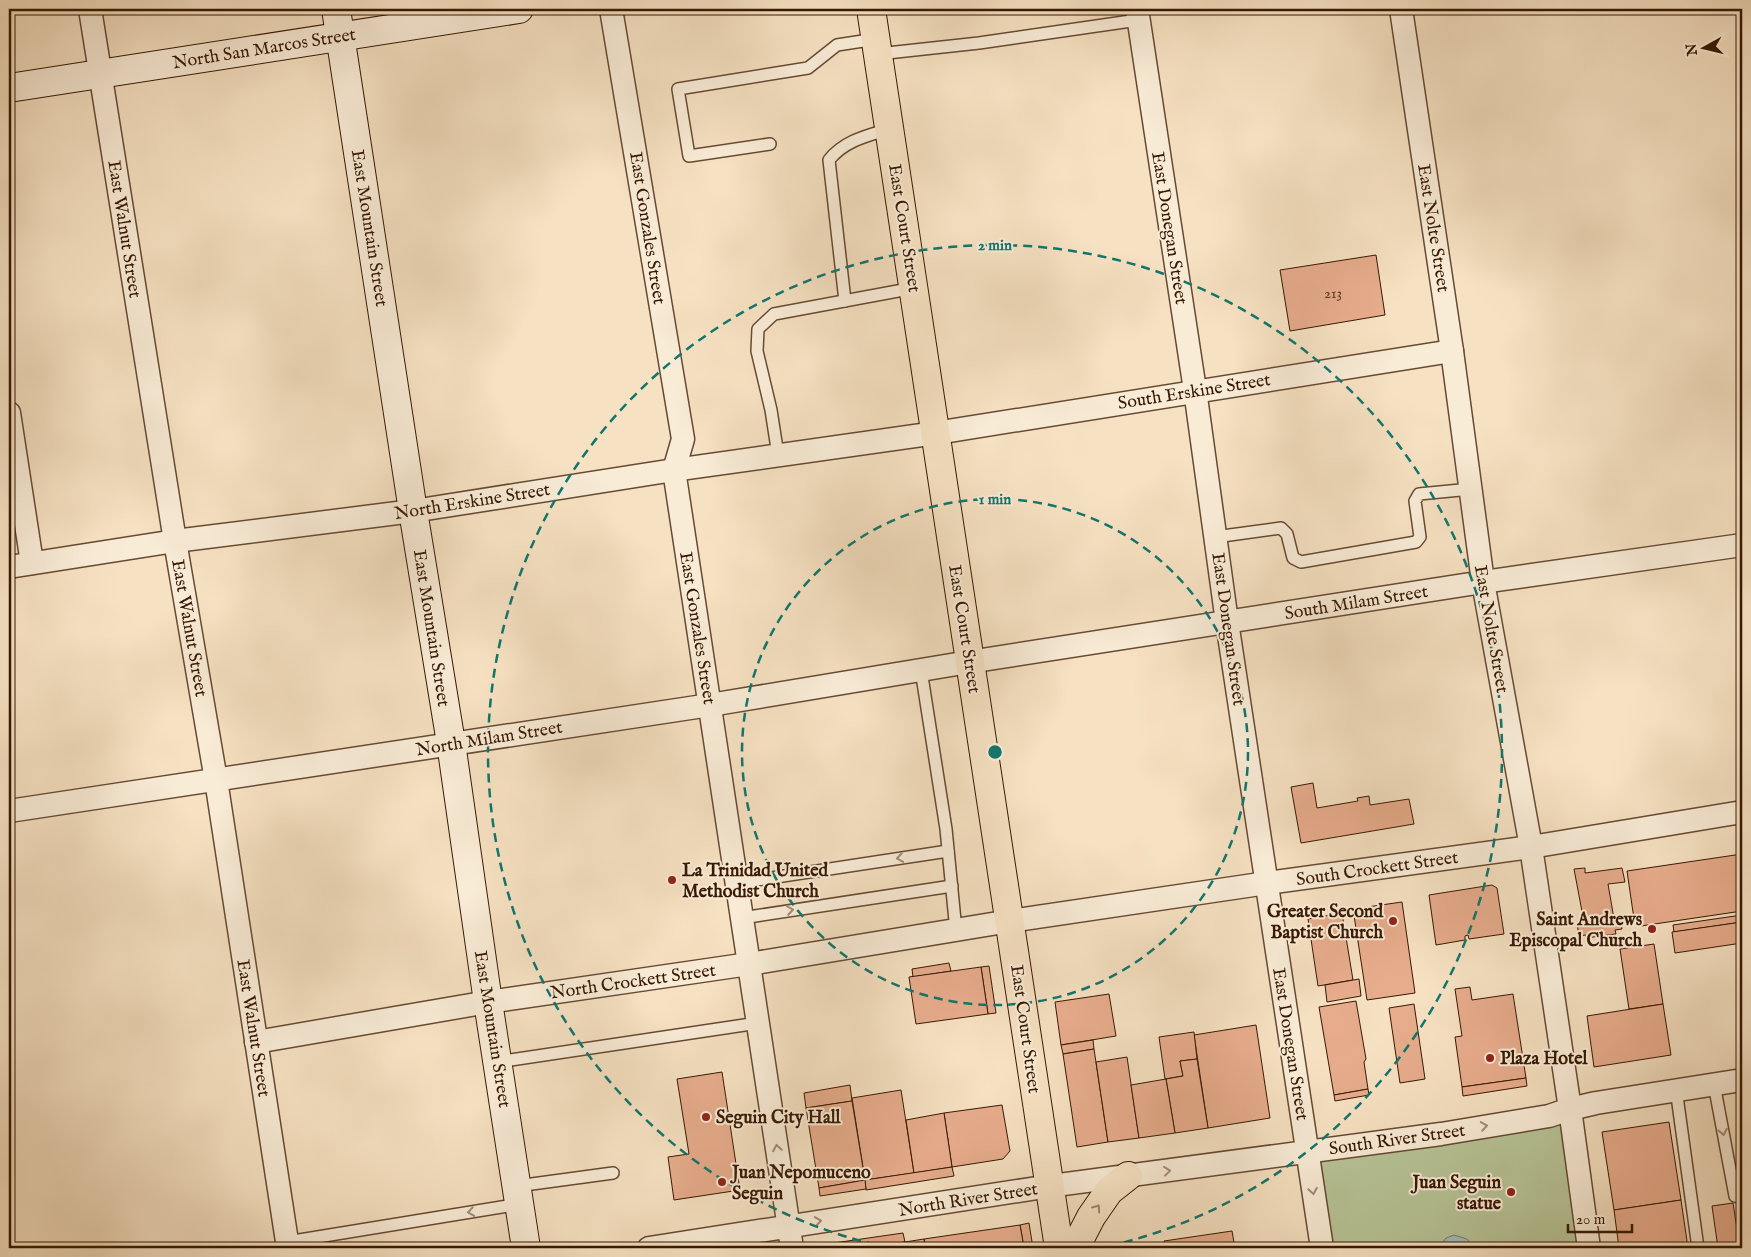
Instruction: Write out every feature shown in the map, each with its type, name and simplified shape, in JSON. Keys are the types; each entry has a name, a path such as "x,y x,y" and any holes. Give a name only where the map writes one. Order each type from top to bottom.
{"main road":[{"name":"East Court Street","path":"871,9 1059,1248"},
{"path":"1075,1248 1091,1217 1109,1191 1128,1176"}],"street":[{"name":"East Walnut Street","path":"90,9 175,541 216,780 287,1245"},
{"name":"East Mountain Street","path":"336,9 413,511 451,743 526,1248"},
{"name":"North San Marcos Street","path":"9,88 519,9"},
{"name":"East Gonzales Street","path":"611,9 683,439 674,470 792,1248"},
{"name":"East Nolte Street","path":"1401,9 1452,351 1483,582 1531,847 1589,1248"},
{"name":"East Donegan Street","path":"1138,14 1195,390 1227,622 1322,1248"},
{"name":"South Erskine Street","path":"936,433 1195,390 1452,351"},
{"path":"9,413 32,563"},
{"name":"North Erskine Street","path":"9,567 175,541 413,511 674,470 936,433"},
{"name":"South Milam Street","path":"969,662 1483,582 1742,545"},
{"name":"North Milam Street","path":"9,811 710,705 969,662"},
{"name":"South Crockett Street","path":"1010,921 1531,847 1742,812"},
{"name":"North Crockett Street","path":"256,1042 488,1002 749,964 1010,921"},
{"name":"South River Street","path":"1050,1186 1307,1152 1549,1116 1570,1109 1676,1089 1742,1080"},
{"name":"North River Street","path":"649,1248 1050,1186"}],"lane":[{"path":"770,144 689,156 678,89 808,68 837,45 877,46 979,43 1138,14"},
{"path":"845,301 829,160 837,150 857,139 890,128"},
{"path":"778,455 771,410 757,351 758,329 774,314 914,288"},
{"path":"1215,537 1281,528 1287,534 1293,558 1302,562 1416,542 1420,537 1415,501 1420,494 1471,489"},
{"path":"921,670 948,851 956,930"},
{"path":"737,883 948,851"},
{"path":"742,918 952,886"},
{"path":"498,1062 758,1023"},
{"path":"1714,1084 1738,1197"},
{"path":"1676,1089 1698,1248"},
{"path":"287,1245 613,1173"}],"green space":[{"path":"1570,1109 1589,1248 1322,1248 1307,1152"}],"water":[{"path":"1454,1235 1467,1239 1474,1248 1438,1248 1446,1238"}],"building":[{"path":"1376,255 1385,315 1290,331 1280,270"},
{"path":"1313,783 1317,808 1358,801 1357,798 1369,796 1370,805 1409,799 1414,824 1301,843 1291,787"},
{"path":"1742,854 1742,911 1641,926 1640,918 1634,919 1627,871"},
{"path":"1585,868 1585,873 1622,868 1625,882 1608,884 1614,919 1620,918 1622,929 1615,930 1616,934 1586,938 1586,935 1579,936 1577,923 1584,922 1574,869"},
{"path":"1492,885 1497,888 1504,934 1469,939 1468,935 1465,936 1465,940 1436,945 1429,895"},
{"path":"1402,902 1415,993 1367,1000 1353,909"},
{"path":"1342,913 1353,980 1318,986 1308,919"},
{"path":"1742,915 1742,922 1674,932 1673,925"},
{"path":"1742,922 1742,943 1675,953 1672,932"},
{"path":"1654,944 1663,1004 1629,1009 1620,949"},
{"path":"949,963 951,971 913,977 912,969"},
{"path":"989,966 996,1013 988,1014 981,967"},
{"path":"981,967 988,1014 916,1024 909,977"},
{"path":"1359,979 1361,996 1327,1002 1325,985"},
{"name":"Plaza Hotel","path":"1470,987 1472,1000 1513,994 1526,1078 1462,1087 1455,1037 1462,1036 1455,989"},
{"path":"1109,994 1116,1036 1061,1045 1055,1002"},
{"path":"1356,1001 1366,1059 1364,1062 1368,1089 1334,1095 1319,1007"},
{"path":"1414,1004 1425,1079 1400,1083 1389,1008"},
{"path":"1663,1004 1671,1055 1594,1067 1587,1016"},
{"path":"1256,1025 1270,1118 1208,1128 1194,1035"},
{"path":"1194,1032 1197,1059 1180,1061 1183,1076 1165,1079 1159,1037"},
{"path":"1093,1040 1094,1049 1063,1054 1061,1045"},
{"path":"1094,1049 1108,1142 1077,1147 1063,1054"},
{"path":"1127,1057 1139,1138 1108,1142 1096,1062"},
{"path":"1197,1059 1208,1128 1175,1133 1166,1079 1183,1076 1180,1061"},
{"name":"Seguin City Hall","path":"722,1072 740,1190 674,1200 668,1157 689,1154 677,1079"},
{"path":"1526,1078 1527,1086 1463,1096 1462,1087"},
{"path":"1166,1079 1175,1133 1139,1138 1131,1085"},
{"path":"850,1085 852,1101 806,1108 804,1093"},
{"path":"1368,1089 1369,1095 1335,1101 1334,1095"},
{"path":"901,1090 914,1173 865,1180 852,1098"},
{"path":"852,1101 865,1180 819,1188 806,1108"},
{"path":"1002,1105 1010,1151 1003,1159 952,1167 944,1113"},
{"path":"944,1113 952,1167 914,1173 906,1120"},
{"path":"1669,1122 1681,1200 1614,1210 1602,1132"},
{"path":"952,1167 954,1176 866,1190 865,1180"},
{"path":"865,1180 866,1189 820,1196 819,1188"},
{"path":"1681,1200 1688,1248 1619,1248 1614,1210"},
{"path":"1733,1203 1740,1248 1718,1248 1712,1206"},
{"path":"1029,1223 1033,1248 1024,1248 1020,1225"},
{"path":"1020,1225 1024,1247 925,1248 924,1239"},
{"path":"1232,1231 1235,1248 1165,1248 1164,1241"},
{"path":"903,1233 905,1242 863,1248 827,1248 827,1244"},
{"path":"924,1239 925,1248 906,1248 905,1242"},
{"path":"905,1242 906,1248 863,1248"}],"place":[{"name":"La Trinidad United Methodist Church","path":"672,880"},
{"name":"Greater Second Baptist Church","path":"1393,921"},
{"name":"Saint Andrews Episcopal Church","path":"1652,929"},
{"name":"Plaza Hotel","path":"1490,1058"},
{"name":"Seguin City Hall","path":"706,1117"},
{"name":"Juan Nepomuceno Seguin","path":"722,1182"},
{"name":"Juan Seguin statue","path":"1511,1192"}]}
